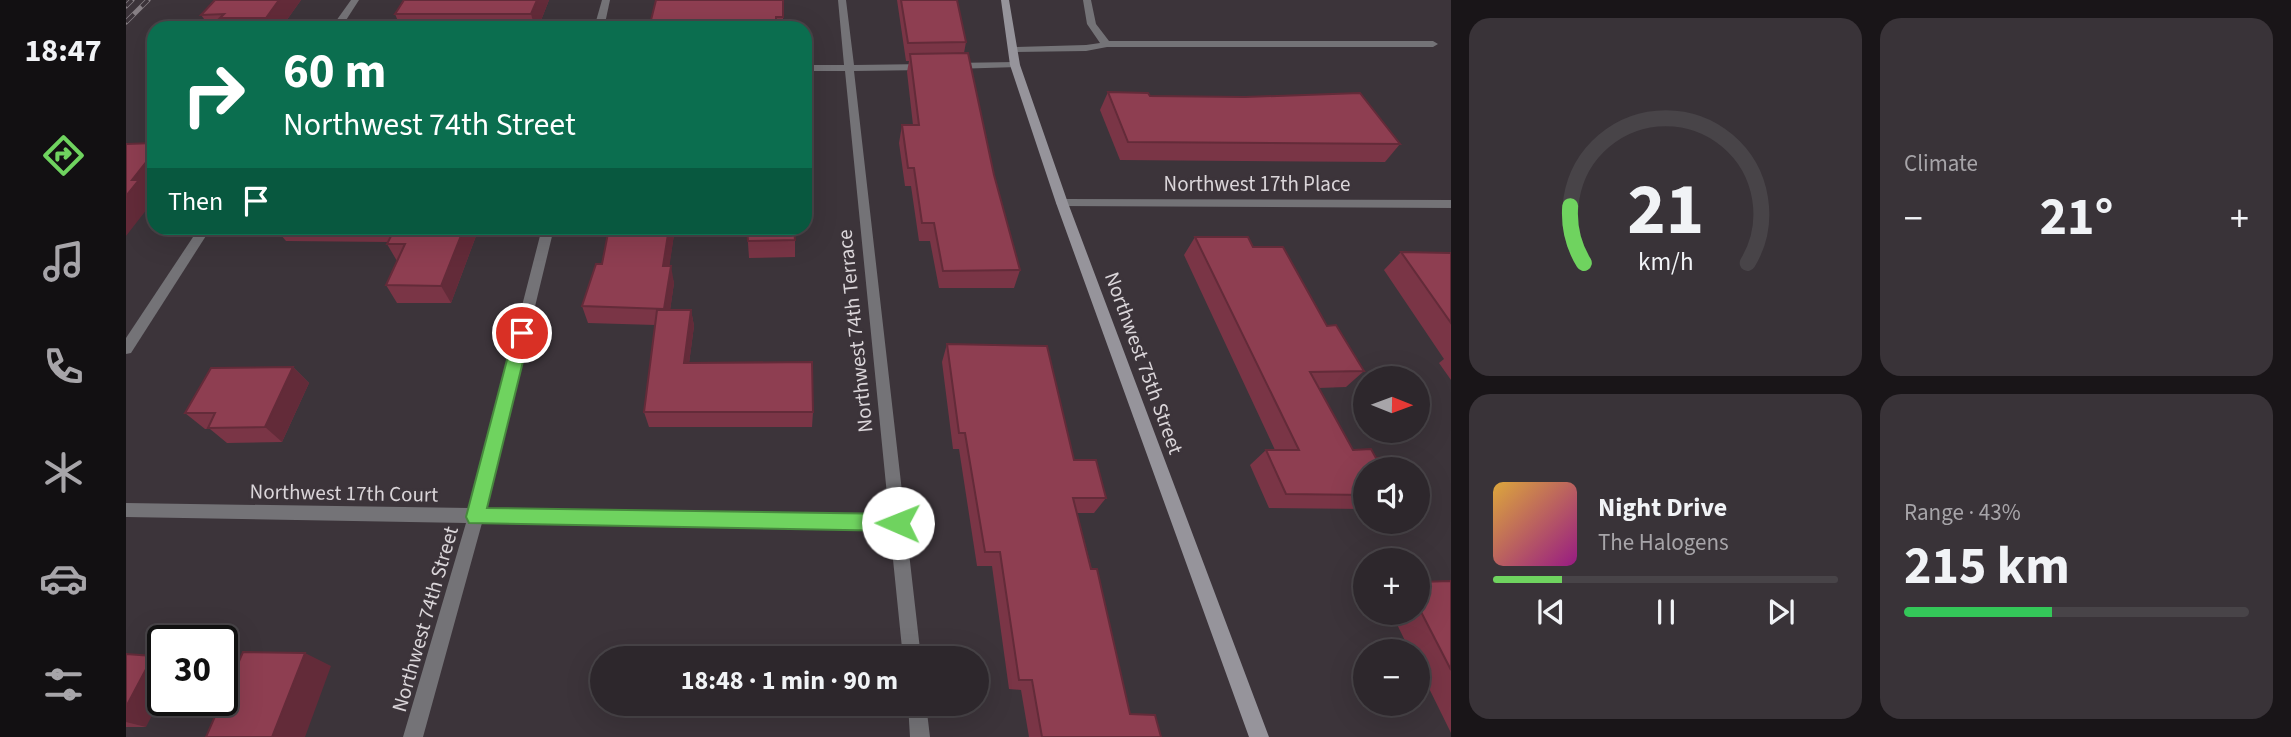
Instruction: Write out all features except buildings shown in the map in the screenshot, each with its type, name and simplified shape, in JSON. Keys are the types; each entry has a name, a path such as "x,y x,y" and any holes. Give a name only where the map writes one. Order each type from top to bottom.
{"street":[{"path":"341,21 355,0"},
{"path":"601,21 606,0"},
{"name":"Northwest 74th Terrace","path":"842,0 911,646"},
{"name":"Northwest 75th Street","path":"1006,0 1015,65 1062,204 1259,737"},
{"path":"1087,0 1089,22 1094,33 1107,44"},
{"path":"1013,50 1107,44 1433,44"},
{"path":"946,66 1015,65"},
{"path":"812,68 933,66"},
{"name":"Northwest 17th Place","path":"1062,204 1451,204"},
{"path":"126,349 200,235"},
{"name":"Northwest 74th Street","path":"413,737 476,517 546,235"},
{"name":"Northwest 17th Court","path":"126,510 898,523"},
{"path":"917,716 920,737"}],"railway":[{"path":"126,6 132,0"},
{"path":"126,22 148,0"}],"route":[{"path":"522,333 476,517 898,523"}]}
